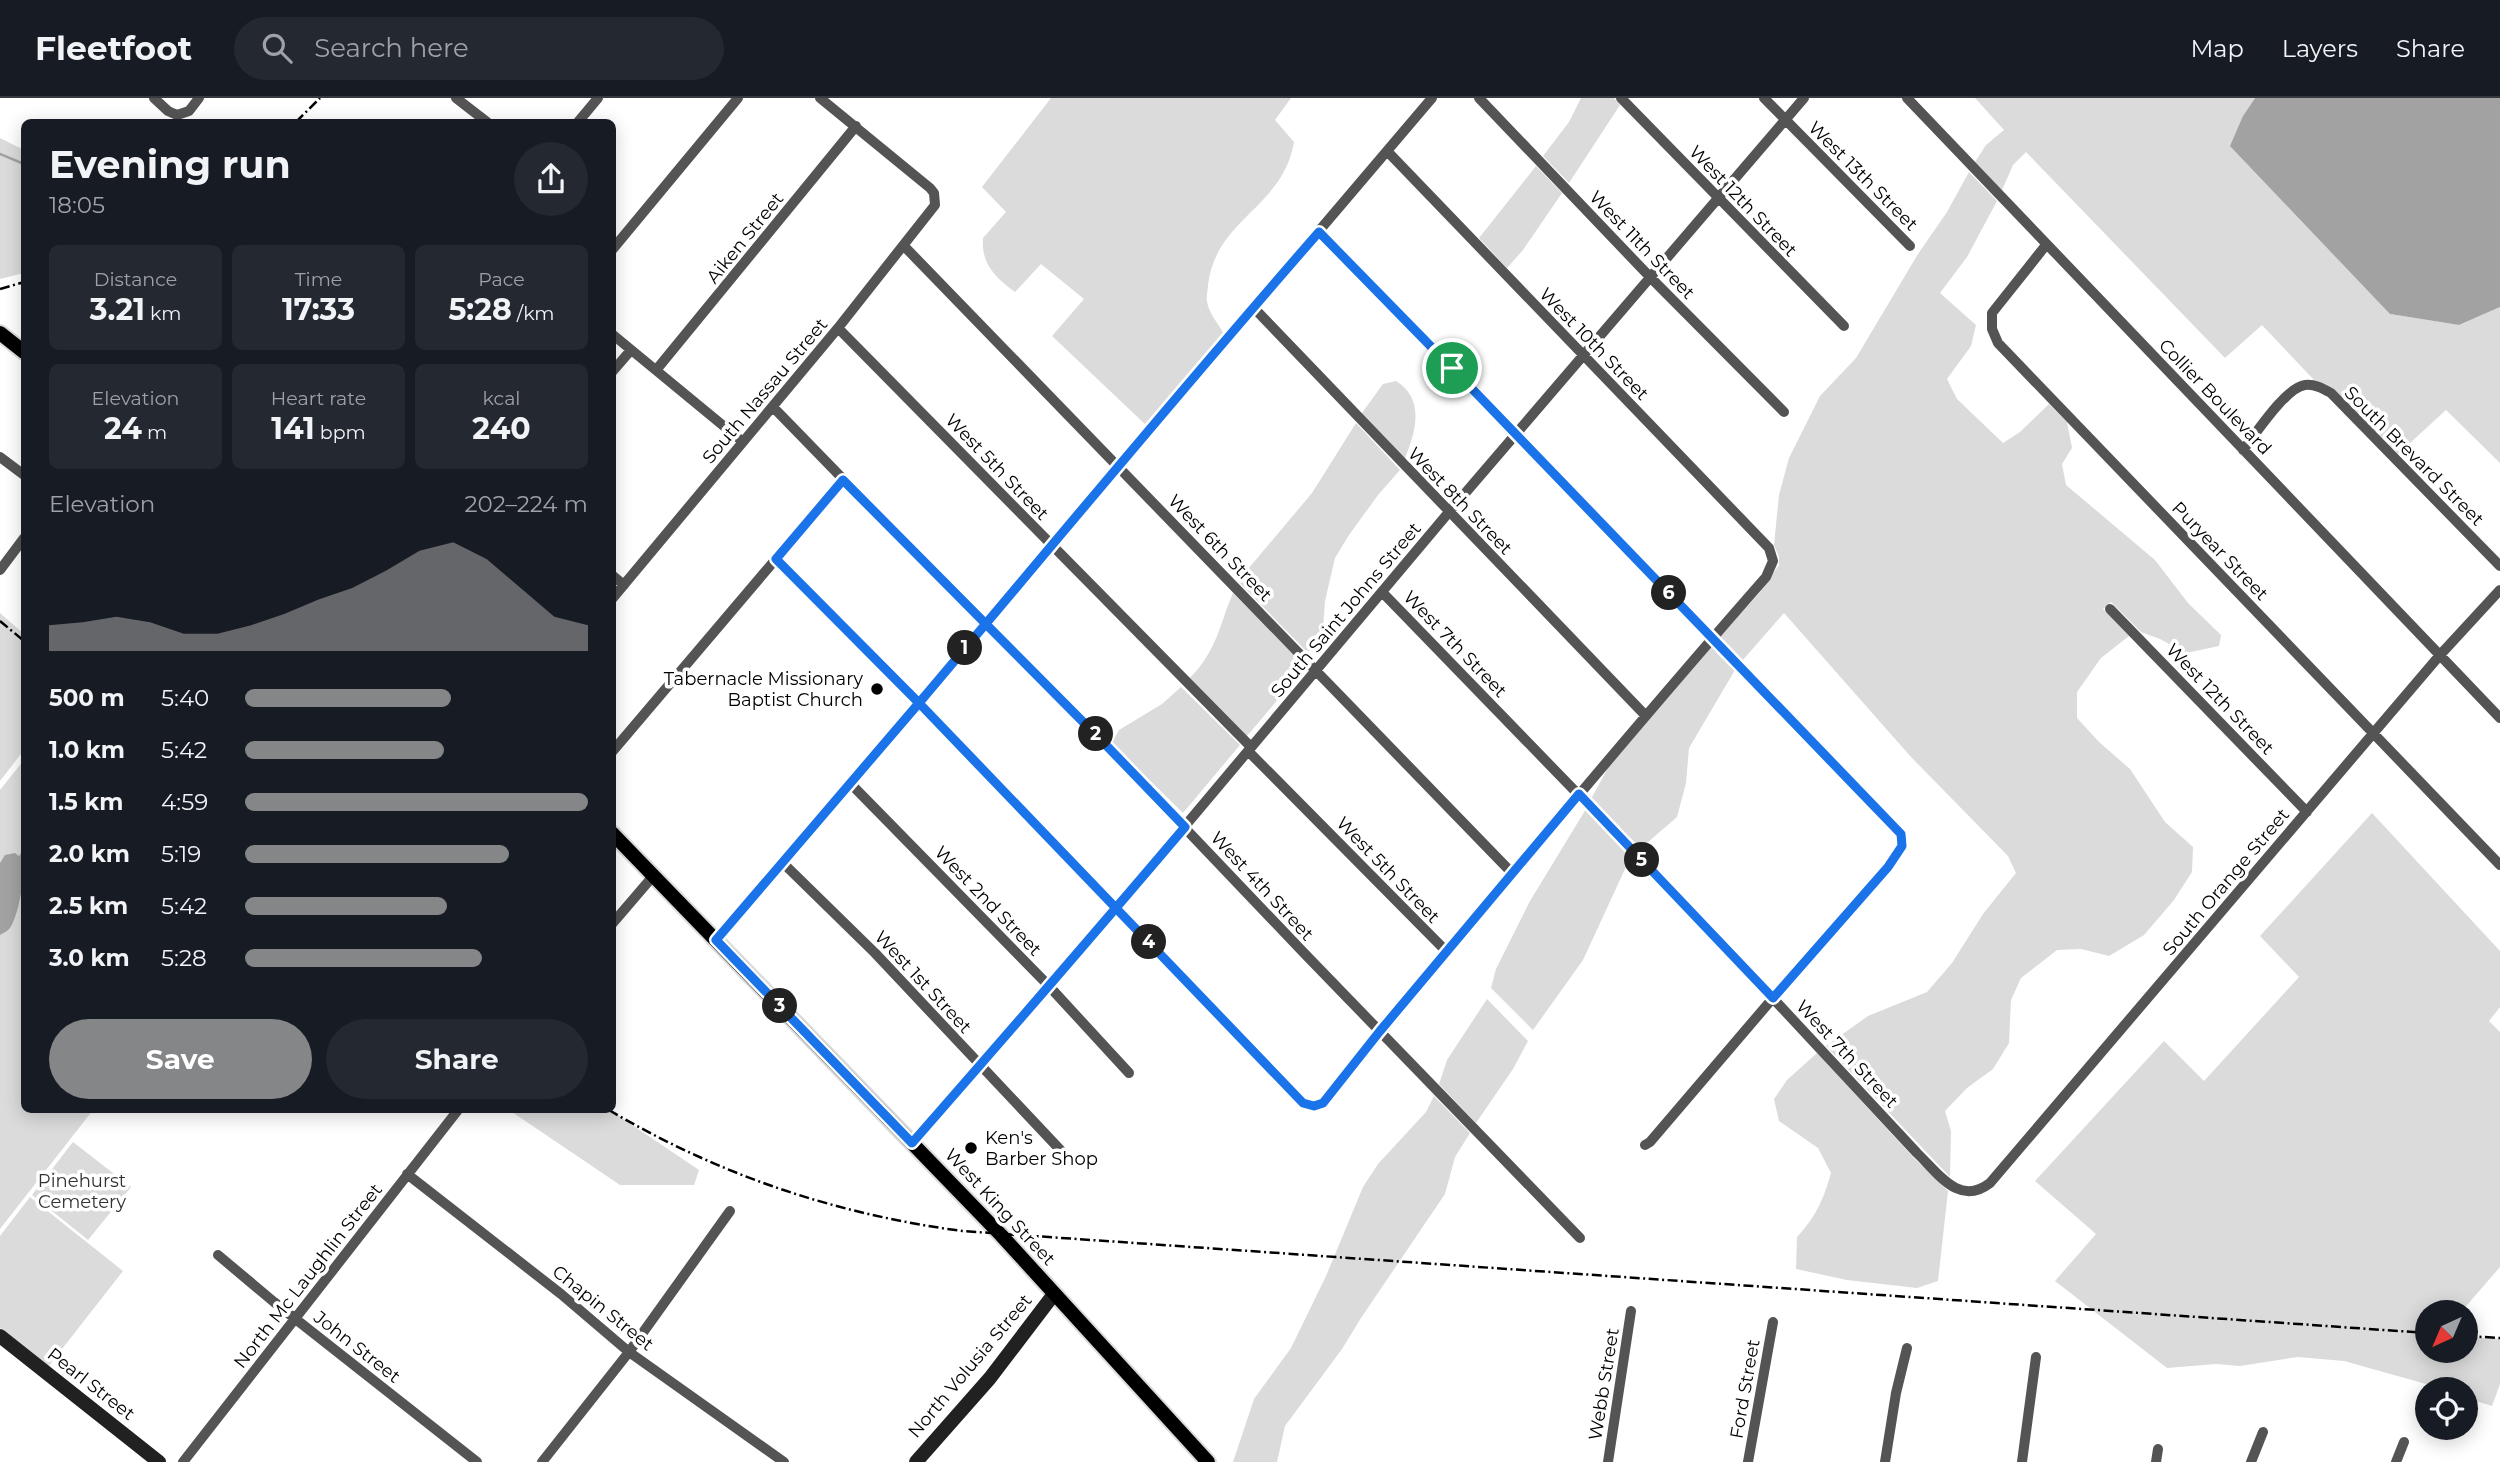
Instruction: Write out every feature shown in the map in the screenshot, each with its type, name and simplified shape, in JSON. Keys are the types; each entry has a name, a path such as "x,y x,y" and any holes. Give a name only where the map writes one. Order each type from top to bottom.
{"main road":[{"path":"0,333 21,350"},
{"name":"West King Street","path":"616,837 1002,1235 1208,1462"},
{"name":"North Volusia Street","path":"916,1462 990,1378 1054,1294"},
{"name":"Pearl Street","path":"0,1336 159,1462"}],"street":[{"path":"154,98 168,111 180,114 188,111 199,98"},
{"path":"456,98 483,119"},
{"path":"580,119 598,98"},
{"path":"616,245 738,98"},
{"path":"820,98 856,125"},
{"path":"716,940 1432,98"},
{"name":"West 11th Street","path":"1479,98 1784,412"},
{"name":"West 12th Street","path":"1622,98 1844,326"},
{"name":"West 13th Street","path":"1764,98 1910,246"},
{"name":"South Saint Johns Street","path":"912,1143 1116,908 1449,512 1804,98"},
{"name":"Collier Boulevard","path":"1907,98 2500,718"},
{"name":"South Nassau Street","path":"616,594 933,211 936,199 930,188 856,125"},
{"name":"Aiken Street","path":"657,369 856,125"},
{"name":"West 10th Street","path":"1387,151 1769,548 1773,561 1766,577 1712,638"},
{"path":"1319,232 1901,834 1902,846 1888,867 1645,1145"},
{"name":"Puryear Street","path":"2046,244 1992,313 1992,330 1998,343 2500,866"},
{"name":"West 6th Street","path":"904,246 1512,873"},
{"name":"West 8th Street","path":"1253,307 1645,715"},
{"name":"West 5th Street","path":"838,328 1446,951"},
{"path":"616,337 743,442"},
{"path":"616,367 631,350"},
{"name":"South Brevard Street","path":"2244,450 2285,398 2301,385 2317,385 2331,393 2500,566"},
{"name":"West 4th Street","path":"773,407 1102,741 1580,1238"},
{"path":"0,457 21,473"},
{"path":"616,747 843,480"},
{"path":"0,570 21,542"},
{"path":"776,559 919,703 1303,1103 1314,1106 1323,1103 1446,951 1712,638"},
{"path":"616,578 624,585"},
{"name":"South Orange Street","path":"1976,1192 1990,1183 2440,655 2500,590"},
{"name":"West 7th Street","path":"1382,593 1579,794 1917,1153 1954,1188 1962,1192 1976,1192"},
{"name":"West 12th Street","path":"2110,609 2307,812"},
{"name":"West 2nd Street","path":"850,783 1048,985 1129,1073"},
{"name":"West 1st Street","path":"783,863 875,953 1066,1156"},
{"path":"616,919 654,875"},
{"name":"North Mc Laughlin Street","path":"183,1462 456,1113"},
{"name":"Chapin Street","path":"407,1174 561,1294 629,1352 784,1462"},
{"path":"542,1462 629,1352 730,1211"},
{"name":"John Street","path":"218,1255 477,1462"},
{"name":"Webb Street","path":"1608,1462 1631,1311"},
{"name":"Ford Street","path":"1748,1462 1773,1322"},
{"path":"1885,1462 1896,1393 1907,1348"},
{"path":"2022,1462 2036,1357"},
{"path":"2251,1462 2263,1432"},
{"path":"2396,1462 2404,1442"},
{"path":"2156,1462 2158,1449"}],"green space":[{"path":"1051,98 1291,98 1275,120 1294,142 1287,164 1277,183 1223,244 1214,262 1207,301 1224,334 1147,426 1052,336 1084,299 1041,264 1015,292 1001,281 984,255 983,238 1006,212 982,187"},
{"path":"1581,98 1614,98 1620,105 1569,183 1543,156 1569,122"},
{"path":"1975,98 2255,98 2243,116 2390,314 2459,325 2500,307 2500,463 2446,410 2398,454 2335,390 2314,380 2262,325 2225,358 2026,152 2013,165 2002,190 1975,162 1986,145 2004,130"},
{"path":"0,138 21,148 21,274 0,279"},
{"path":"1536,166 1562,193 1523,250 1507,268 1479,238"},
{"path":"1969,172 1997,201 1967,257 1940,293 1976,325 1971,346 1947,379 1957,399 2003,443 2020,432 2049,404 2067,422 2072,448 2062,464 2066,485 2155,560 2188,603 2221,635 2219,646 2186,653 2141,632 2111,602 2103,609 2129,636 2101,658 2077,692 2077,718 2130,769 2165,822 2193,847 2192,872 2174,900 2144,935 2109,956 2081,949 2057,950 2021,978 2011,1000 2009,1043 1993,1069 1967,1088 1945,1111 1951,1131 1950,1177 1826,1046 1868,1016 1927,992 1952,963 1983,914 2016,873 2008,856 1911,757 1784,613 1742,661 1719,638 1760,592 1779,565 1774,545 1779,495 1789,458 1820,396 1856,358"},
{"path":"1396,381 1411,397 1416,416 1405,458 1362,413 1383,384"},
{"path":"1356,423 1400,470 1378,495 1335,558 1325,601 1323,629 1308,653 1238,581 1312,493"},
{"path":"1233,593 1302,663 1285,691 1247,736 1189,679 1212,648"},
{"path":"0,613 21,631 21,754 0,781"},
{"path":"1711,646 1735,670 1689,748 1686,783 1677,817 1640,849 1591,799 1609,766"},
{"path":"1181,687 1240,745 1183,813 1112,743 1119,730 1162,704"},
{"path":"21,764 21,1113 91,1113 0,1229 0,790"},
{"path":"1586,809 1631,856 1583,960 1533,1030 1491,988 1496,969 1530,901"},
{"path":"2372,813 2500,951 2500,1007 2489,1021 2500,1032 2500,1267 2471,1300 2415,1300 2415,1363 2478,1363 2478,1338 2500,1339 2500,1384 2492,1406 2478,1402 2478,1377 2415,1377 2415,1381 2344,1361 2298,1357 2240,1366 2216,1364 2167,1368 2055,1281 2096,1234 2035,1181 2164,1041 2204,1081 2299,977 2260,936"},
{"path":"1487,999 1528,1041 1513,1069 1476,1123 1439,1084 1447,1060"},
{"path":"1817,1053 1948,1191 1938,1281 1917,1288 1847,1280 1796,1269 1797,1237 1818,1207 1831,1173 1818,1148 1779,1121 1774,1099 1787,1080"},
{"path":"1434,1096 1470,1133 1455,1157 1445,1194 1342,1349 1285,1426 1277,1462 1233,1462 1254,1399 1291,1348 1326,1276 1363,1187 1378,1164 1426,1112"},
{"path":"513,1113 614,1113 699,1170 694,1185 620,1185"},
{"name":"Pinehurst Cemetery","path":"73,1142 131,1187 88,1240 32,1195"},
{"path":"30,1197 123,1271 48,1367 0,1328 0,1236"}],"shaded area":[{"path":"2255,98 2500,98 2500,307 2459,325 2390,314 2230,146 2243,116"},
{"path":"15,853 21,858 21,895 13,922 9,929 0,935 0,863 5,855"}],"waterway":[{"path":"0,154 21,163"}],"railway":[{"path":"299,119 320,98"},
{"path":"0,289 21,283"},
{"path":"0,621 21,638"},
{"path":"614,1113 693,1154 779,1188 869,1214 962,1231 2415,1332"},
{"path":"2478,1337 2500,1338"}],"place":[{"name":"Tabernacle Missionary Baptist Church","path":"877,689"},
{"name":"Ken's Barber Shop","path":"971,1148"}],"route":[{"path":"1452,368 1319,232 1253,307 1119,468 985,625 919,703 776,559 843,480 985,625 1102,741 1185,827 1116,908 979,1064 912,1143 716,940 919,703 1116,908 1258,1055 1303,1103 1314,1106 1323,1103 1579,794 1773,998 1888,867 1902,846 1901,834 1452,368"}]}
